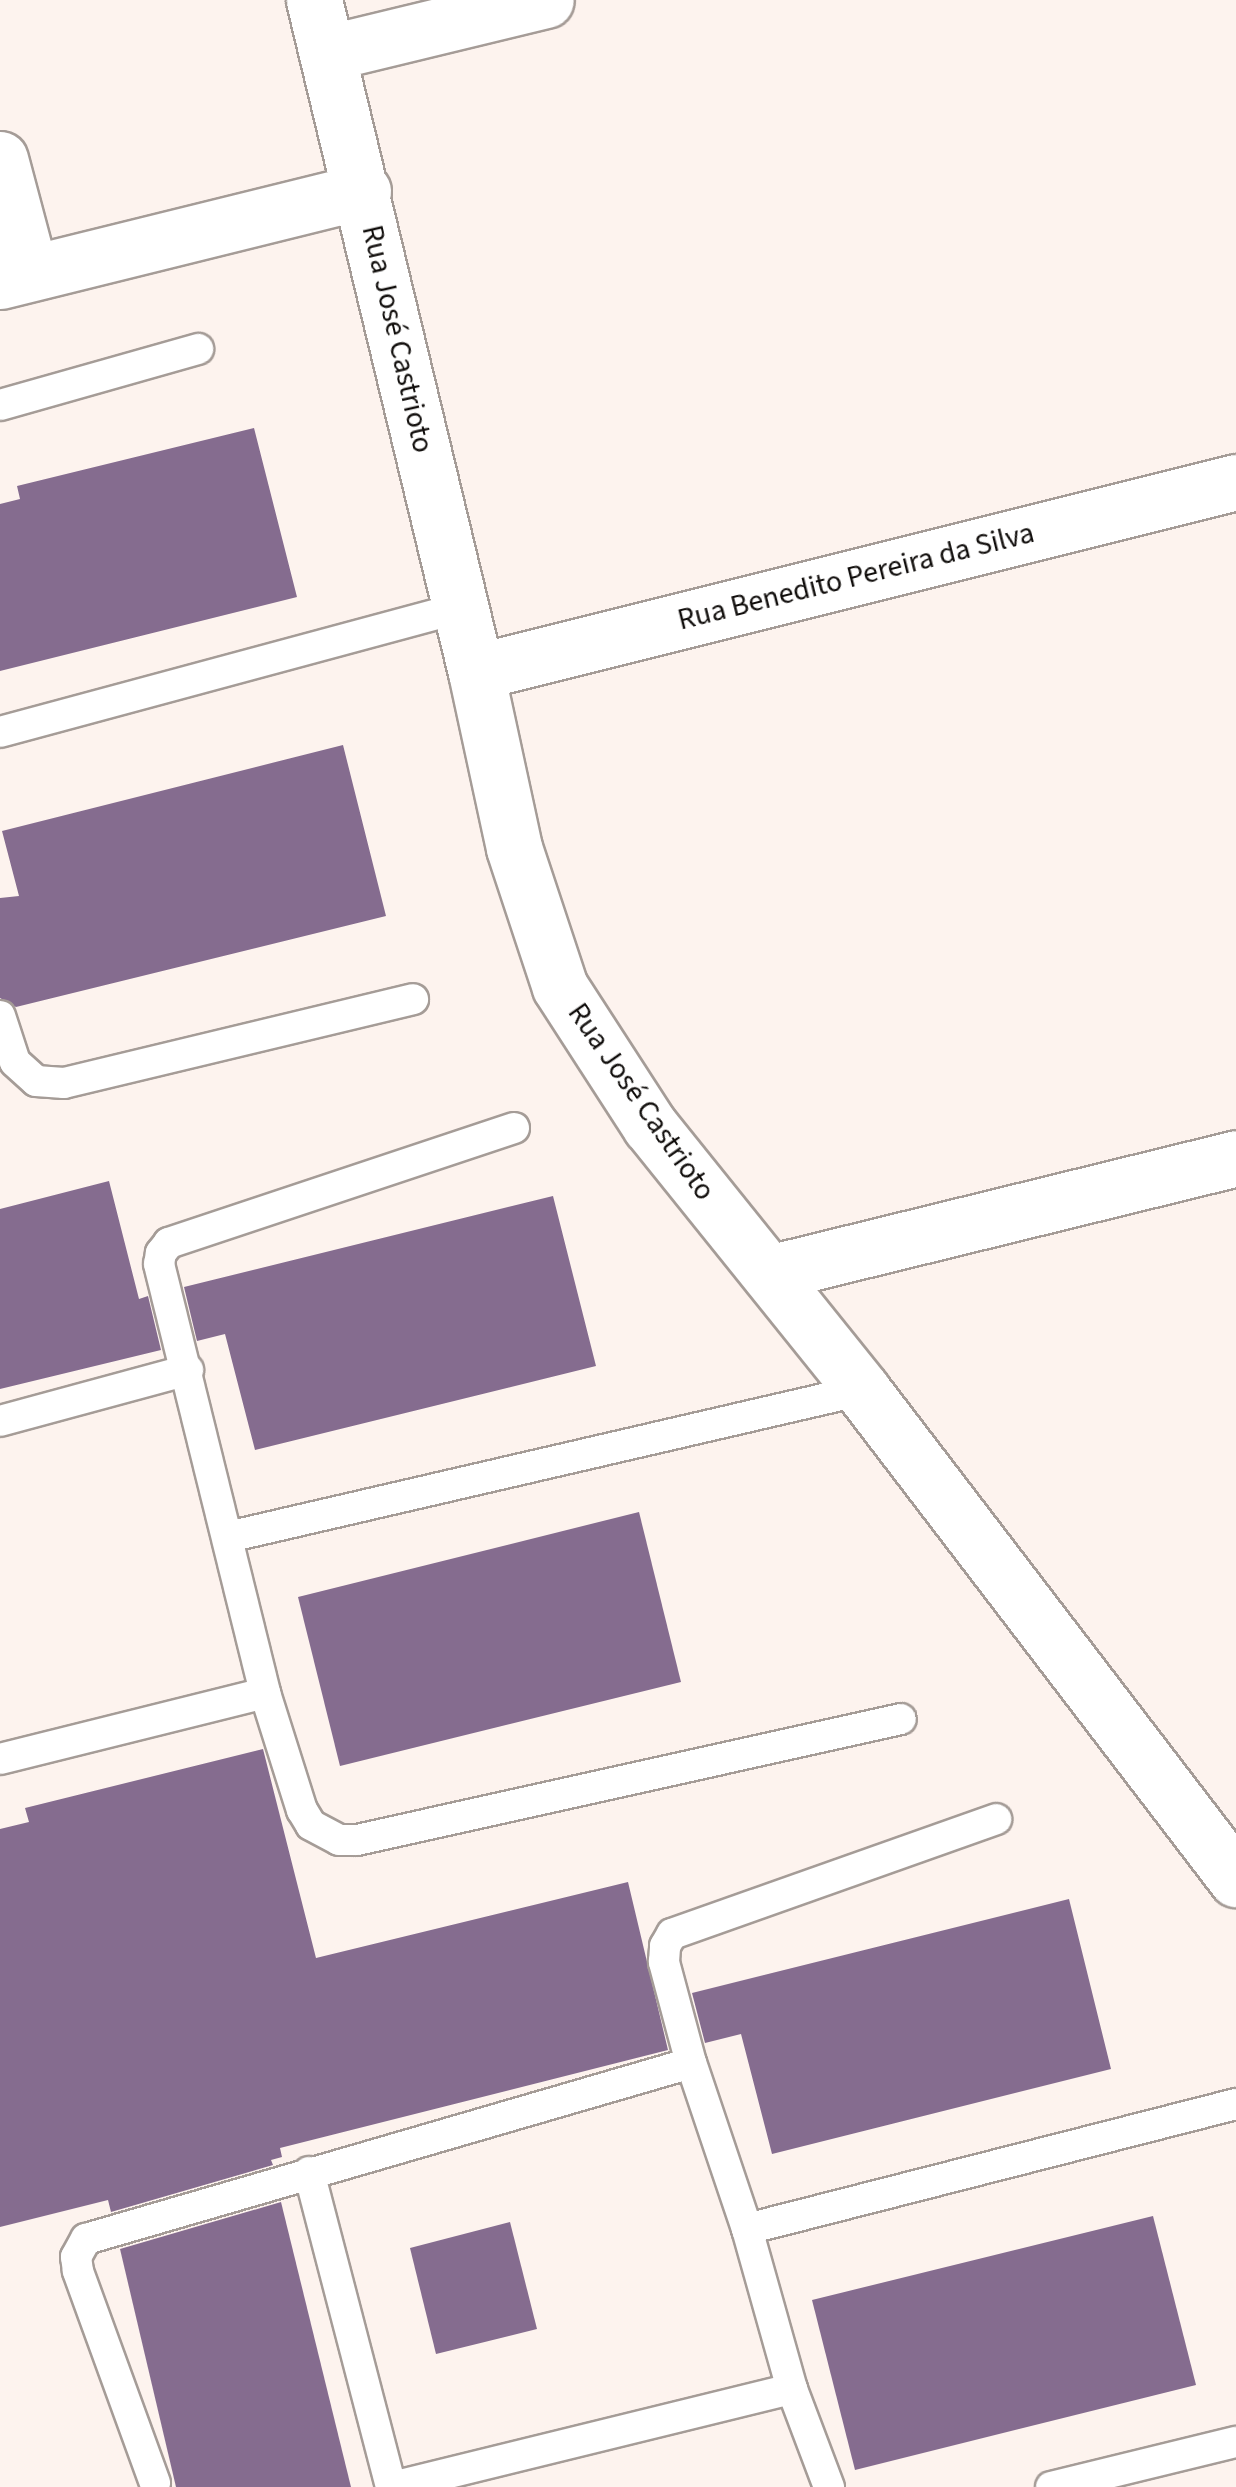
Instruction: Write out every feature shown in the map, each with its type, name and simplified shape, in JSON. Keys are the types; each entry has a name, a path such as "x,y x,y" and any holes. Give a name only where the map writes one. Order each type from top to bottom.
{"street":[{"name":"Rua José Castrioto","path":"314,0 363,191 514,848 560,987 650,1126 1219,1825 1236,1879"},
{"path":"327,52 546,0"},
{"path":"0,159 15,276 363,191"},
{"name":"Rua Benedito Pereira da Silva","path":"476,672 1236,482"},
{"path":"769,1273 1236,1158"}],"lane":[{"path":"0,405 198,349"},
{"path":"0,732 458,608"},
{"path":"0,1016 16,1062 36,1081 64,1083 413,999"},
{"path":"514,1128 169,1243 159,1264 265,1693 302,1810 311,1825 339,1840 357,1840 900,1719"},
{"path":"0,1422 188,1370"},
{"path":"228,1537 862,1390"},
{"path":"0,1758 265,1693"},
{"path":"829,2487 792,2389 748,2229 691,2063 664,1962 665,1946 672,1934 996,1819"},
{"path":"154,2483 78,2271 80,2246 102,2232 691,2063"},
{"path":"748,2229 1236,2104"},
{"path":"309,2172 392,2487 792,2389"},
{"path":"1051,2487 1236,2442"}],"building":[{"path":"254,428 297,597 0,671 0,504 20,499 17,486"},
{"path":"343,745 386,916 16,1007 0,998 0,898 19,896 2,831"},
{"path":"109,1181 139,1299 148,1296 161,1350 0,1389 0,1209"},
{"path":"553,1196 596,1366 255,1450 225,1334 197,1341 184,1287"},
{"path":"639,1512 681,1682 340,1766 298,1597"},
{"path":"263,1749 316,1958 628,1882 668,2050 280,2148 282,2157 271,2160 273,2165 111,2212 108,2200 0,2227 0,1829 29,1822 25,1808"},
{"path":"1069,1899 1111,2069 772,2154 741,2034 705,2043 692,1993"},
{"path":"281,2202 351,2487 176,2487 120,2249"},
{"path":"1153,2216 1196,2385 855,2470 812,2300"},
{"path":"510,2222 537,2329 436,2354 410,2248"}]}
